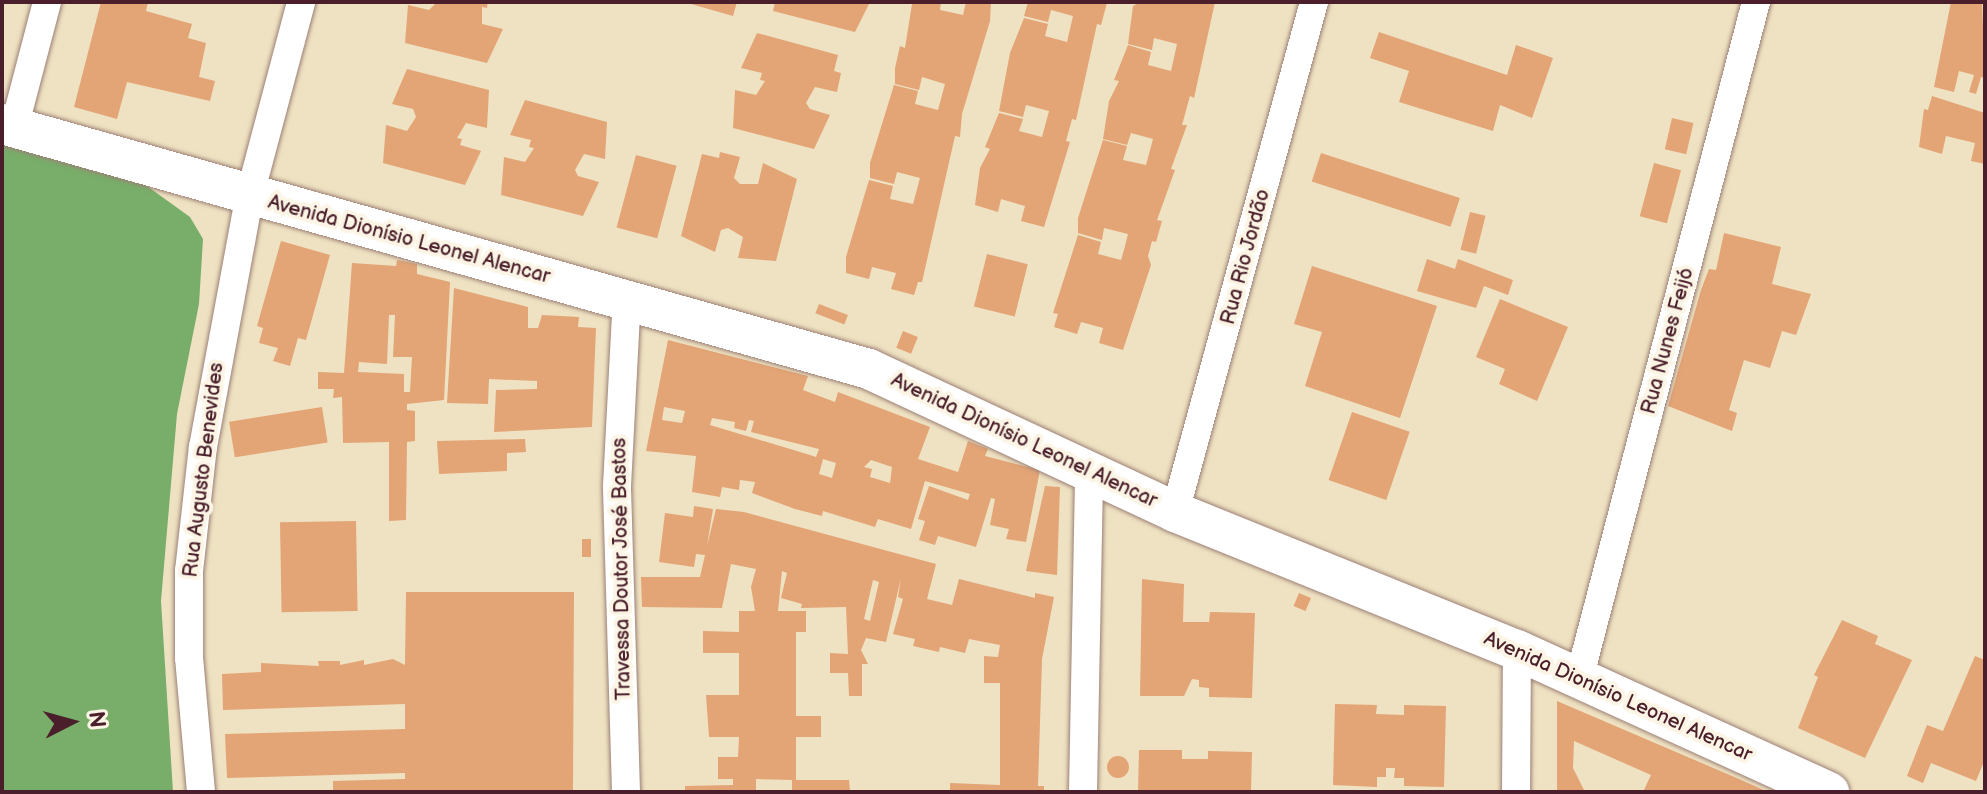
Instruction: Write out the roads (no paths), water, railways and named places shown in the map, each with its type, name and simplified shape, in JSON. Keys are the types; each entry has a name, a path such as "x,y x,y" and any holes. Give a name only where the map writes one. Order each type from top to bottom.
{"main road":[{"name":"Avenida Dionísio Leonel Alencar","path":"8,126 249,198 627,298 869,369 1175,512 1517,650 1829,792"}],"street":[{"path":"8,126 47,2"},
{"name":"Rua Augusto Benevides","path":"201,792 189,658 189,571 203,447 249,198 301,2"},
{"name":"Rua Rio Jordão","path":"1175,512 1314,2"},
{"name":"Rua Nunes Feijó","path":"1579,679 1756,2"},
{"name":"Travessa Doutor José Bastos","path":"626,792 617,486 627,298"},
{"path":"1083,792 1089,473"},
{"path":"1516,792 1517,650"}]}
